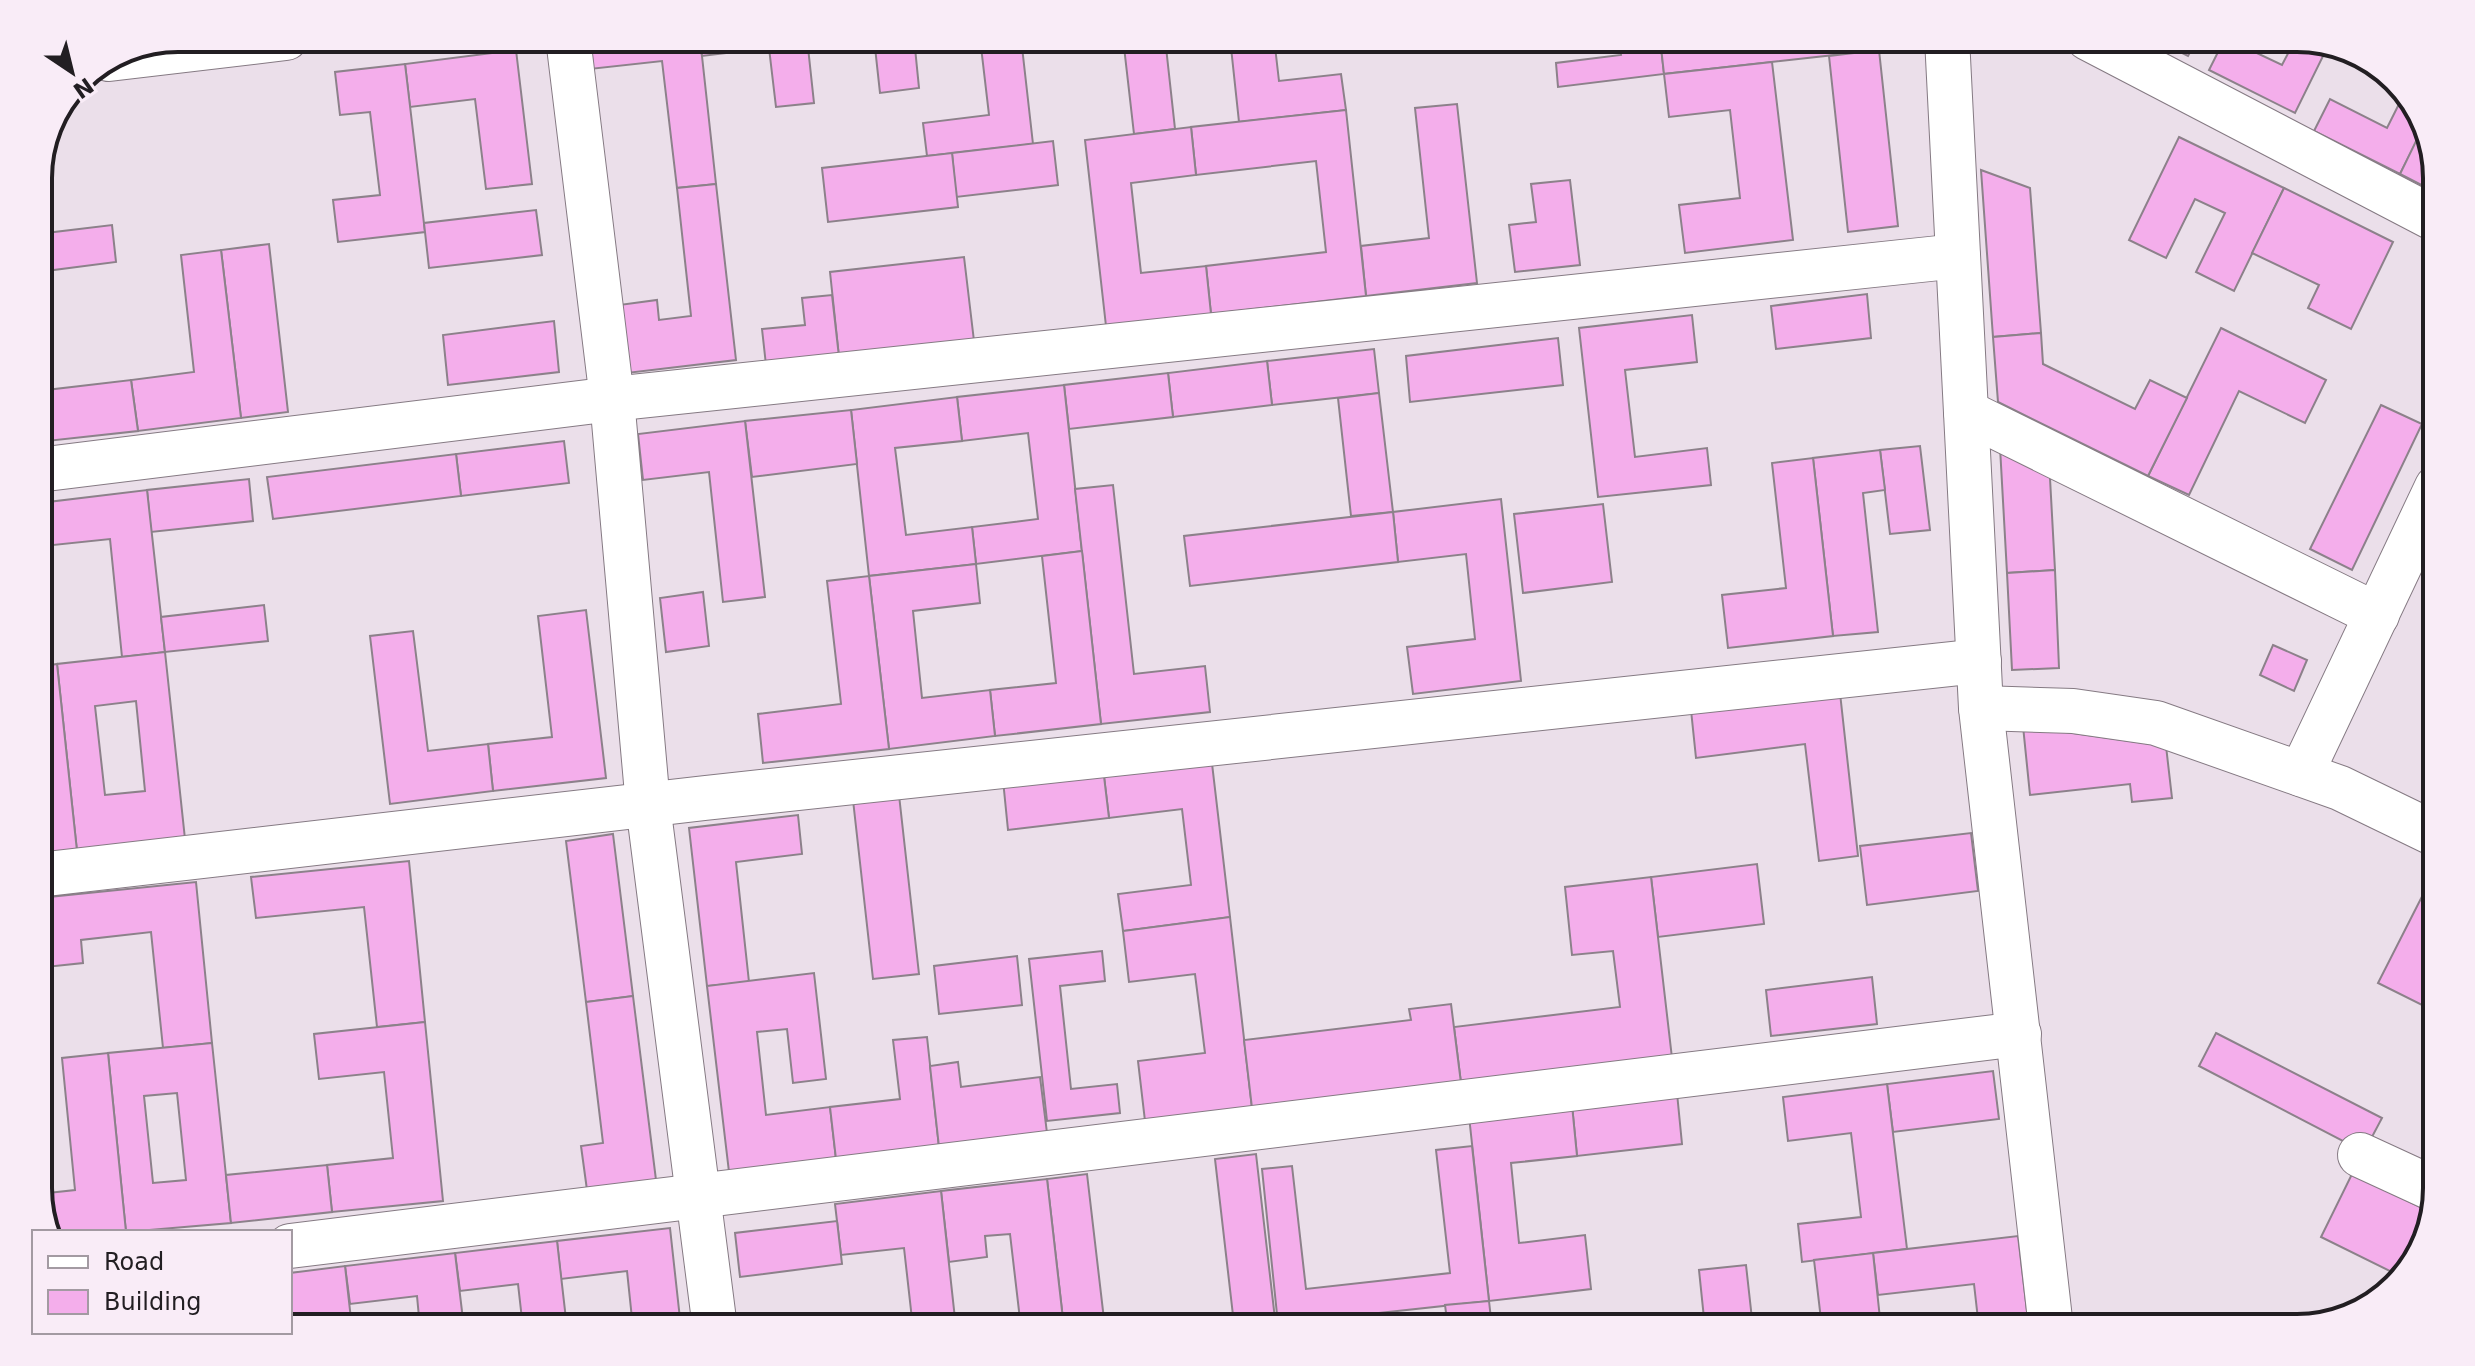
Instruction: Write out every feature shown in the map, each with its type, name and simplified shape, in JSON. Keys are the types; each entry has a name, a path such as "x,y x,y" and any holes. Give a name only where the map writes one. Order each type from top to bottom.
{"street":[{"path":"570,52 612,399 648,805 713,1314"},
{"path":"1948,52 1981,708 2049,1314"},
{"path":"2115,52 2423,213"},
{"path":"52,468 612,399 1958,256"},
{"path":"1966,412 2377,615"},
{"path":"2301,774 2423,517"},
{"path":"52,873 648,805 1979,661"},
{"path":"1981,708 2073,711 2156,723 2340,788 2423,828"},
{"path":"292,1246 2019,1034"},
{"path":"2360,1155 2423,1184"}],"building":[{"path":"516,52 532,184 486,189 475,99 410,107 405,64"},
{"path":"588,52 702,52 716,184 677,188 662,61 590,69"},
{"path":"702,52 736,52 702,56"},
{"path":"769,52 809,52 814,103 776,107"},
{"path":"876,52 915,52 919,88 880,93"},
{"path":"982,52 1023,52 1033,144 927,156 923,123 989,115"},
{"path":"1125,52 1167,52 1175,129 1134,134"},
{"path":"1232,52 1276,52 1279,81 1341,74 1346,110 1239,122"},
{"path":"1621,52 1662,52 1664,74 1558,87 1556,63 1621,55"},
{"path":"1662,52 1861,52 1664,74"},
{"path":"1879,52 1898,226 1848,232 1829,56"},
{"path":"2218,52 2255,52 2282,65 2289,52 2324,55 2295,113 2209,70"},
{"path":"1772,62 1793,240 1685,253 1679,205 1740,198 1730,110 1669,117 1664,74"},
{"path":"405,64 425,232 338,242 333,200 380,195 370,112 340,115 335,72"},
{"path":"2330,99 2387,128 2399,104 2417,141 2400,174 2314,131"},
{"path":"1457,104 1477,283 1366,296 1361,246 1429,238 1415,108"},
{"path":"1346,110 1366,296 1211,314 1206,266 1326,252 1316,161 1196,175 1191,127"},
{"path":"1191,127 1196,175 1131,183 1141,273 1206,266 1211,314 1106,326 1085,140"},
{"path":"2179,137 2284,188 2234,291 2196,272 2225,213 2195,199 2166,258 2129,240"},
{"path":"2417,140 2421,154 2423,186 2400,174"},
{"path":"1053,141 1058,185 956,197 952,153"},
{"path":"952,153 958,207 828,222 822,168"},
{"path":"1981,170 2030,188 2041,333 1993,337"},
{"path":"1570,180 1580,265 1515,272 1509,225 1536,222 1531,184"},
{"path":"716,184 736,360 627,373 619,305 657,300 659,320 691,316 677,188"},
{"path":"2284,188 2393,242 2351,329 2308,308 2319,285 2252,253"},
{"path":"536,210 542,255 429,268 424,223"},
{"path":"112,225 116,262 52,270 52,232"},
{"path":"269,244 288,412 241,418 221,250"},
{"path":"221,250 241,418 138,431 131,380 194,372 181,255"},
{"path":"964,257 974,341 839,357 830,272"},
{"path":"1867,294 1871,338 1776,349 1771,306"},
{"path":"832,295 839,357 766,365 762,329 805,325 802,298"},
{"path":"1692,315 1697,362 1625,370 1635,457 1707,448 1711,485 1598,497 1579,328"},
{"path":"554,321 559,372 448,385 443,335"},
{"path":"2221,328 2326,380 2305,423 2239,391 2189,495 2148,476"},
{"path":"2041,333 2043,364 2135,409 2150,380 2187,398 2148,476 1998,402 1993,337"},
{"path":"1558,338 1563,385 1410,402 1406,356"},
{"path":"1374,349 1379,393 1272,405 1267,361"},
{"path":"1267,361 1272,405 1173,417 1168,373"},
{"path":"1168,373 1173,417 1069,429 1064,385"},
{"path":"131,380 138,431 52,440 52,389"},
{"path":"1064,385 1082,551 976,564 972,527 1038,519 1028,433 962,441 957,397"},
{"path":"1379,393 1393,512 1351,516 1338,398"},
{"path":"957,397 962,441 895,448 906,535 972,527 976,564 869,576 851,410"},
{"path":"2381,405 2422,424 2352,570 2310,549"},
{"path":"851,410 857,464 752,477 745,421"},
{"path":"745,421 765,597 723,602 709,472 643,480 638,434"},
{"path":"564,441 569,483 461,496 456,454"},
{"path":"1920,446 1930,530 1890,534 1880,450"},
{"path":"2000,447 2049,460 2055,570 2007,573"},
{"path":"1880,450 1885,490 1863,493 1878,632 1833,636 1813,458"},
{"path":"456,454 461,496 273,519 267,477"},
{"path":"1813,458 1833,636 1728,648 1722,595 1786,588 1772,463"},
{"path":"249,479 253,521 151,532 147,490"},
{"path":"1113,485 1134,674 1205,666 1210,712 1101,724 1075,489"},
{"path":"147,490 165,652 122,657 110,539 52,545 52,502"},
{"path":"1501,499 1521,681 1413,694 1407,647 1475,639 1466,554 1398,562 1393,512"},
{"path":"1603,504 1612,582 1523,593 1514,514"},
{"path":"1393,512 1398,562 1190,586 1184,536"},
{"path":"1082,551 1101,724 995,736 990,690 1056,683 1042,556"},
{"path":"976,564 980,603 913,611 922,698 990,690 995,736 889,749 869,576"},
{"path":"2055,570 2059,668 2012,670 2007,573"},
{"path":"869,576 889,749 763,763 758,714 841,704 827,581"},
{"path":"703,592 709,646 666,652 660,598"},
{"path":"264,605 268,641 165,652 161,617"},
{"path":"586,610 606,778 493,791 488,744 552,737 538,616"},
{"path":"413,631 428,751 488,744 493,791 390,804 370,636"},
{"path":"2273,645 2307,660 2294,691 2260,675"},
{"path":"165,652 185,839 77,851 57,664","holes":["136,701 145,791 105,795 95,706"]},
{"path":"57,664 77,851 52,854 52,665"},
{"path":"1840,693 1858,856 1819,861 1805,744 1696,758 1691,710"},
{"path":"2023,726 2166,746 2172,798 2132,802 2130,784 2030,795"},
{"path":"1211,755 1230,917 1123,931 1118,894 1191,885 1182,809 1109,818 1103,768"},
{"path":"1103,768 1109,818 1008,830 1003,780"},
{"path":"899,795 919,974 873,979 853,800"},
{"path":"798,815 802,854 736,862 749,982 707,986 689,828"},
{"path":"1971,833 1978,891 1867,905 1860,846"},
{"path":"613,834 633,996 586,1002 566,841"},
{"path":"409,861 425,1022 377,1027 364,907 256,918 251,877"},
{"path":"1757,864 1764,924 1658,937 1651,877"},
{"path":"1651,877 1672,1058 1461,1083 1454,1027 1620,1007 1613,951 1572,955 1565,887"},
{"path":"196,882 212,1043 163,1048 151,932 81,940 83,963 52,966 52,897"},
{"path":"2423,895 2423,1003 2378,983"},
{"path":"1230,917 1252,1108 1145,1121 1138,1061 1205,1053 1195,974 1129,982 1123,931"},
{"path":"1102,951 1105,981 1060,986 1071,1089 1117,1084 1120,1113 1047,1121 1029,959"},
{"path":"1017,956 1022,1005 939,1014 934,966"},
{"path":"814,973 826,1079 793,1083 787,1029 757,1032 766,1115 830,1107 836,1159 729,1172 707,986"},
{"path":"1872,977 1877,1024 1771,1036 1766,990"},
{"path":"633,996 656,1180 587,1190 581,1146 603,1143 586,1002"},
{"path":"1451,1004 1461,1083 1252,1108 1244,1040 1411,1020 1409,1009"},
{"path":"425,1022 443,1201 332,1212 327,1165 393,1158 384,1072 319,1079 314,1034"},
{"path":"2216,1033 2382,1118 2364,1152 2199,1066"},
{"path":"927,1037 939,1147 836,1159 830,1107 900,1099 893,1040"},
{"path":"212,1043 231,1223 126,1230 108,1053","holes":["177,1093 186,1180 153,1183 144,1096"]},
{"path":"108,1053 126,1230 60,1230 56,1220 52,1192 75,1190 62,1058"},
{"path":"958,1062 961,1087 1040,1077 1047,1133 939,1147 930,1066"},
{"path":"1993,1071 1999,1119 1893,1132 1887,1084"},
{"path":"1887,1084 1907,1249 1802,1262 1798,1224 1861,1217 1851,1133 1788,1141 1783,1097"},
{"path":"1677,1093 1682,1144 1577,1156 1572,1105"},
{"path":"1572,1105 1577,1156 1511,1163 1519,1243 1585,1235 1591,1289 1489,1301 1469,1116"},
{"path":"1472,1146 1489,1301 1370,1314 1277,1314 1262,1169 1292,1166 1306,1289 1450,1273 1436,1150"},
{"path":"1256,1154 1274,1314 1233,1314 1215,1159"},
{"path":"327,1165 332,1212 231,1223 226,1175"},
{"path":"1087,1174 1103,1314 1062,1314 1047,1179"},
{"path":"2352,1174 2421,1207 2406,1251 2391,1272 2321,1237"},
{"path":"1047,1179 1062,1314 1019,1314 1010,1234 985,1236 987,1257 949,1262 941,1191"},
{"path":"941,1191 954,1314 911,1314 904,1248 841,1255 835,1204"},
{"path":"837,1221 842,1264 740,1277 735,1233"},
{"path":"670,1228 679,1314 632,1314 627,1271 561,1279 557,1241"},
{"path":"2018,1236 2027,1314 1977,1314 1974,1284 1878,1295 1873,1253"},
{"path":"557,1241 565,1314 521,1314 518,1284 460,1291 455,1253"},
{"path":"455,1253 462,1314 419,1314 417,1296 350,1304 345,1266"},
{"path":"1873,1253 1880,1314 1820,1314 1814,1260"},
{"path":"1746,1265 1751,1314 1704,1314 1699,1270"},
{"path":"345,1266 350,1314 292,1314 292,1273"},
{"path":"1489,1301 1490,1314 1446,1314 1445,1305"}]}
